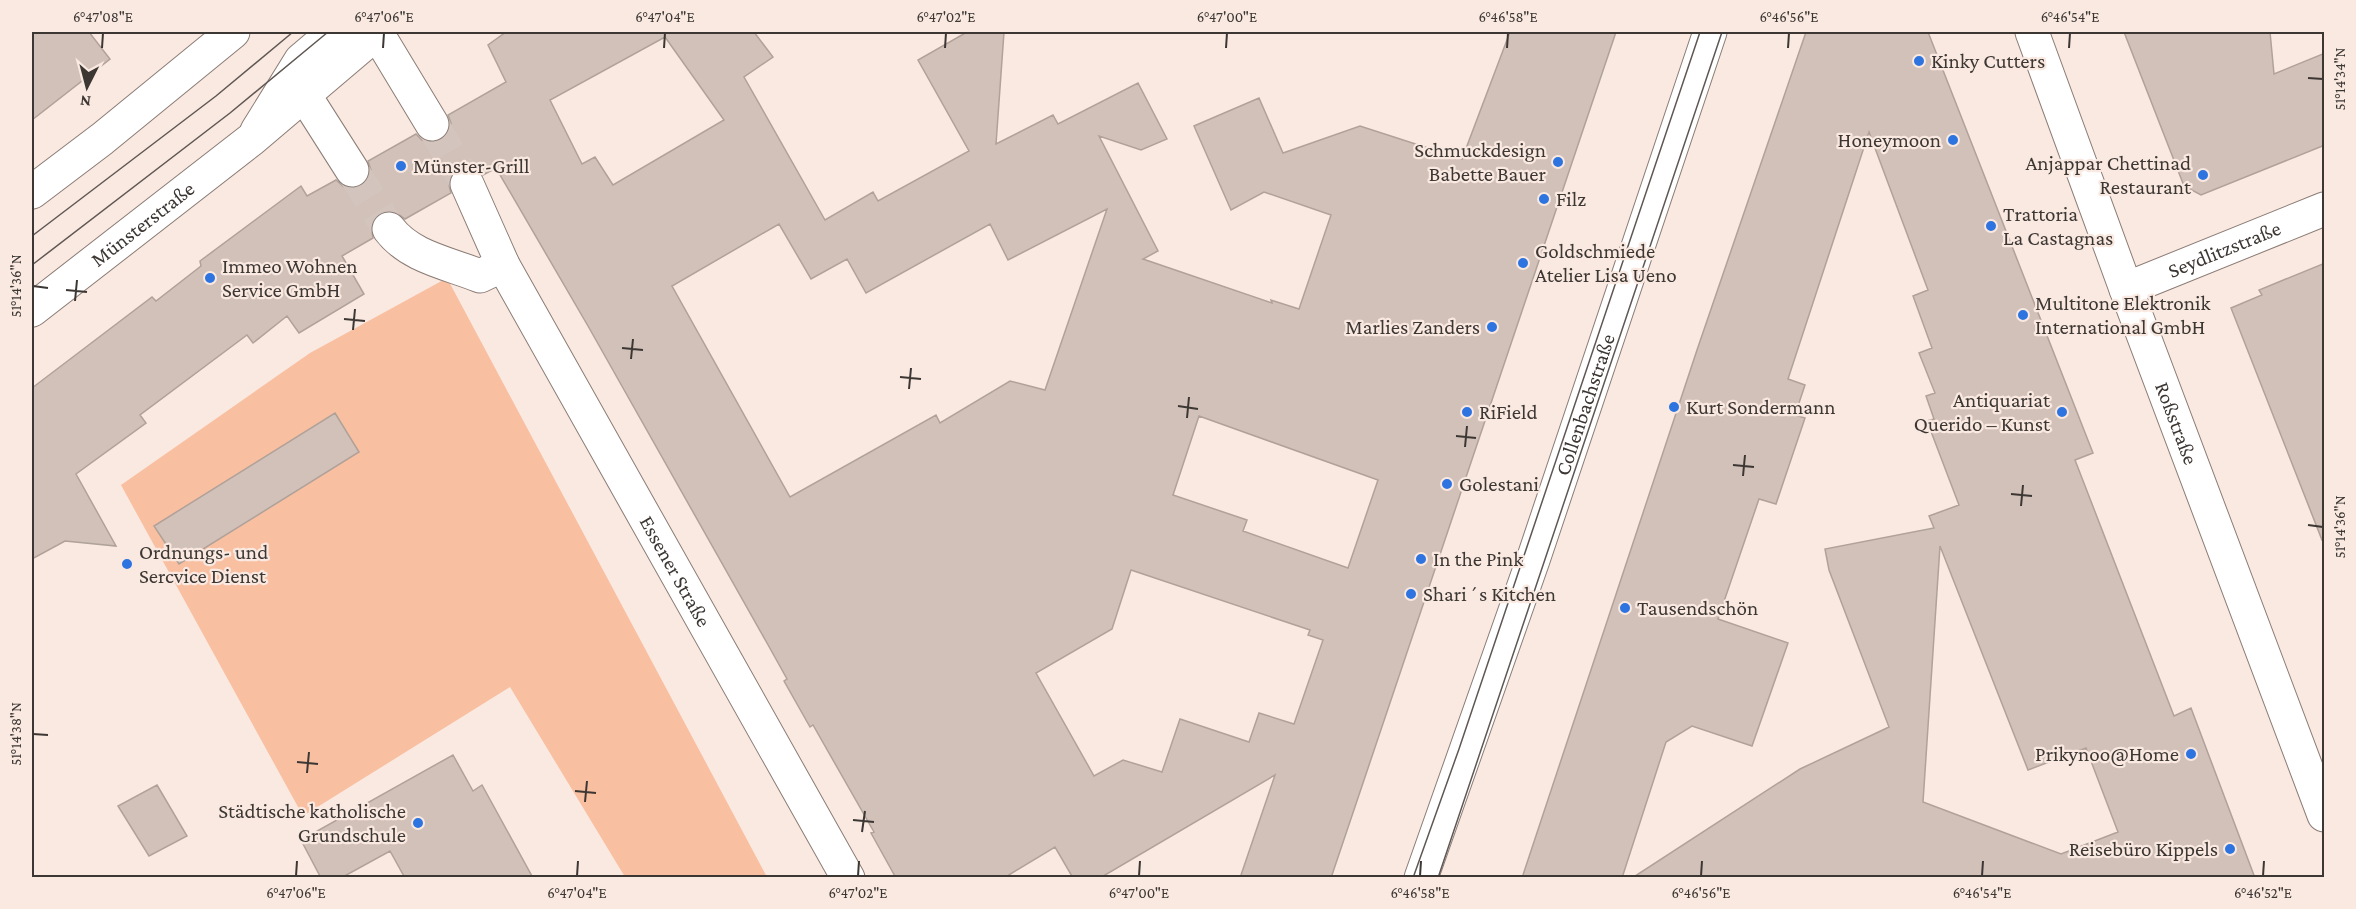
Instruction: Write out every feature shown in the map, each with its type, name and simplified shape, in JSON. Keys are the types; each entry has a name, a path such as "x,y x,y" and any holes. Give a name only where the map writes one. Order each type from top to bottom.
{"street":[{"path":"32,192 102,139 233,32"},
{"name":"Münsterstraße","path":"252,139 301,60 334,32"},
{"path":"378,32 432,124"},
{"name":"Münsterstraße","path":"32,310 252,139 303,93 378,32"},
{"name":"Collenbachstraße","path":"1421,878 1533,560 1710,32"},
{"name":"Roßstraße","path":"2032,32 2126,289 2325,815"},
{"path":"303,93 352,170"},
{"name":"Essener Straße","path":"467,184 503,265 848,878"},
{"name":"Seydlitzstraße","path":"2126,289 2325,209"},
{"path":"388,229 399,242 420,254 480,276 503,265"}],"shaded area":[{"path":"447,278 767,877 625,877 510,687 303,816 121,485 310,353"}],"building":[{"path":"32,32 89,32 110,59 32,120"},
{"path":"506,32 754,32 773,57 744,77 825,220 873,192 878,201 969,151 918,60 967,32 1004,32 996,144 1053,115 1058,124 1138,83 1167,139 1141,150 1099,136 1158,251 1143,259 1272,303 1271,300 1299,309 1331,215 1264,192 1231,210 1194,126 1259,98 1283,153 1360,126 1462,159 1510,32 1616,32 1331,878 1240,878 1275,775 1100,878 1073,878 1055,847 1004,878 896,878 871,833 874,832 813,725 810,727 784,681 787,679 767,643 496,168 483,175 470,165 459,167 448,181 451,193 405,219 394,211 384,211 377,215 371,224 373,238 342,256 364,294 299,333 287,316 253,343 247,335 140,415 146,423 76,474 116,546 65,541 32,559 32,388 152,297 156,301 201,266 200,261 301,186 307,196 336,180 344,187 352,189 362,186 369,178 371,170 368,161 416,134 422,140 432,143 442,140 449,132 451,123 448,115 506,82 488,45","holes":["665,37 724,120 613,185 595,157 582,164 550,100","1107,209 1045,390 1010,381 940,423 936,415 790,497 672,286 779,224 811,279 847,259 866,293 990,224 1008,260","1199,416 1378,480 1348,568 1243,531 1247,520 1173,495","1131,570 1310,630 1308,635 1323,640 1294,724 1259,713 1249,742 1180,719 1162,772 1123,760 1094,776 1036,673 1112,629"]},
{"path":"1806,32 1928,32 2093,453 2075,460 2174,716 2191,708 2255,878 1632,878 1800,769 1889,727 1829,570 1825,549 1934,528 1929,516 1959,505 1927,421 1934,419 1926,396 1935,393 1919,353 1932,348 1913,296 1928,290 1869,132 1788,379 1805,385 1795,415 1805,418 1776,504 1759,499 1718,619 1788,643 1752,746 1692,726 1666,742 1622,878 1522,878 1697,350","holes":["1940,546 2028,770 2086,748 2118,832 2061,854 1923,802"]},
{"path":"2124,32 2270,32 2274,74 2325,53 2325,145 2201,195 2184,186"},
{"path":"2325,263 2325,539 2322,540 2231,308 2262,295 2259,290"},
{"path":"335,413 359,452 179,564 154,526"},
{"name":"Städtische katholische Grundschule","path":"453,755 473,791 482,785 533,878 405,878 390,851 341,878 321,878 301,840"},
{"path":"157,785 187,836 149,856 118,806"}],"tunnel":[{"path":"432,124 467,184"},
{"path":"352,170 389,229"}],"tram line":[{"path":"32,236 216,96 293,32"},
{"path":"32,265 230,113 328,32"},
{"path":"1413,878 1459,749 1700,32"},
{"path":"1438,878 1722,32"}],"place":[{"name":"Kinky Cutters","path":"1919,61"},
{"name":"Honeymoon","path":"1953,140"},
{"name":"Schmuckdesign Babette Bauer","path":"1558,162"},
{"name":"Münster-Grill","path":"401,166"},
{"name":"Anjappar Chettinad Restaurant","path":"2203,175"},
{"name":"Filz","path":"1544,199"},
{"name":"Trattoria La Castagnas","path":"1991,226"},
{"name":"Goldschmiede Atelier Lisa Ueno","path":"1523,263"},
{"name":"Immeo Wohnen Service GmbH","path":"210,278"},
{"name":"Multitone Elektronik International GmbH","path":"2023,315"},
{"name":"Marlies Zanders","path":"1492,327"},
{"name":"Kurt Sondermann","path":"1674,407"},
{"name":"RiField","path":"1467,412"},
{"name":"Antiquariat Querido – Kunst","path":"2062,412"},
{"name":"Golestani","path":"1447,484"},
{"name":"In the Pink","path":"1421,559"},
{"name":"Ordnungs- und Sercvice Dienst","path":"127,564"},
{"name":"Shari´s Kitchen","path":"1411,594"},
{"name":"Tausendschön","path":"1625,608"},
{"name":"Prikynoo@Home","path":"2191,754"},
{"name":"Städtische katholische Grundschule","path":"418,823"},
{"name":"Reisebüro Kippels","path":"2230,849"}]}
